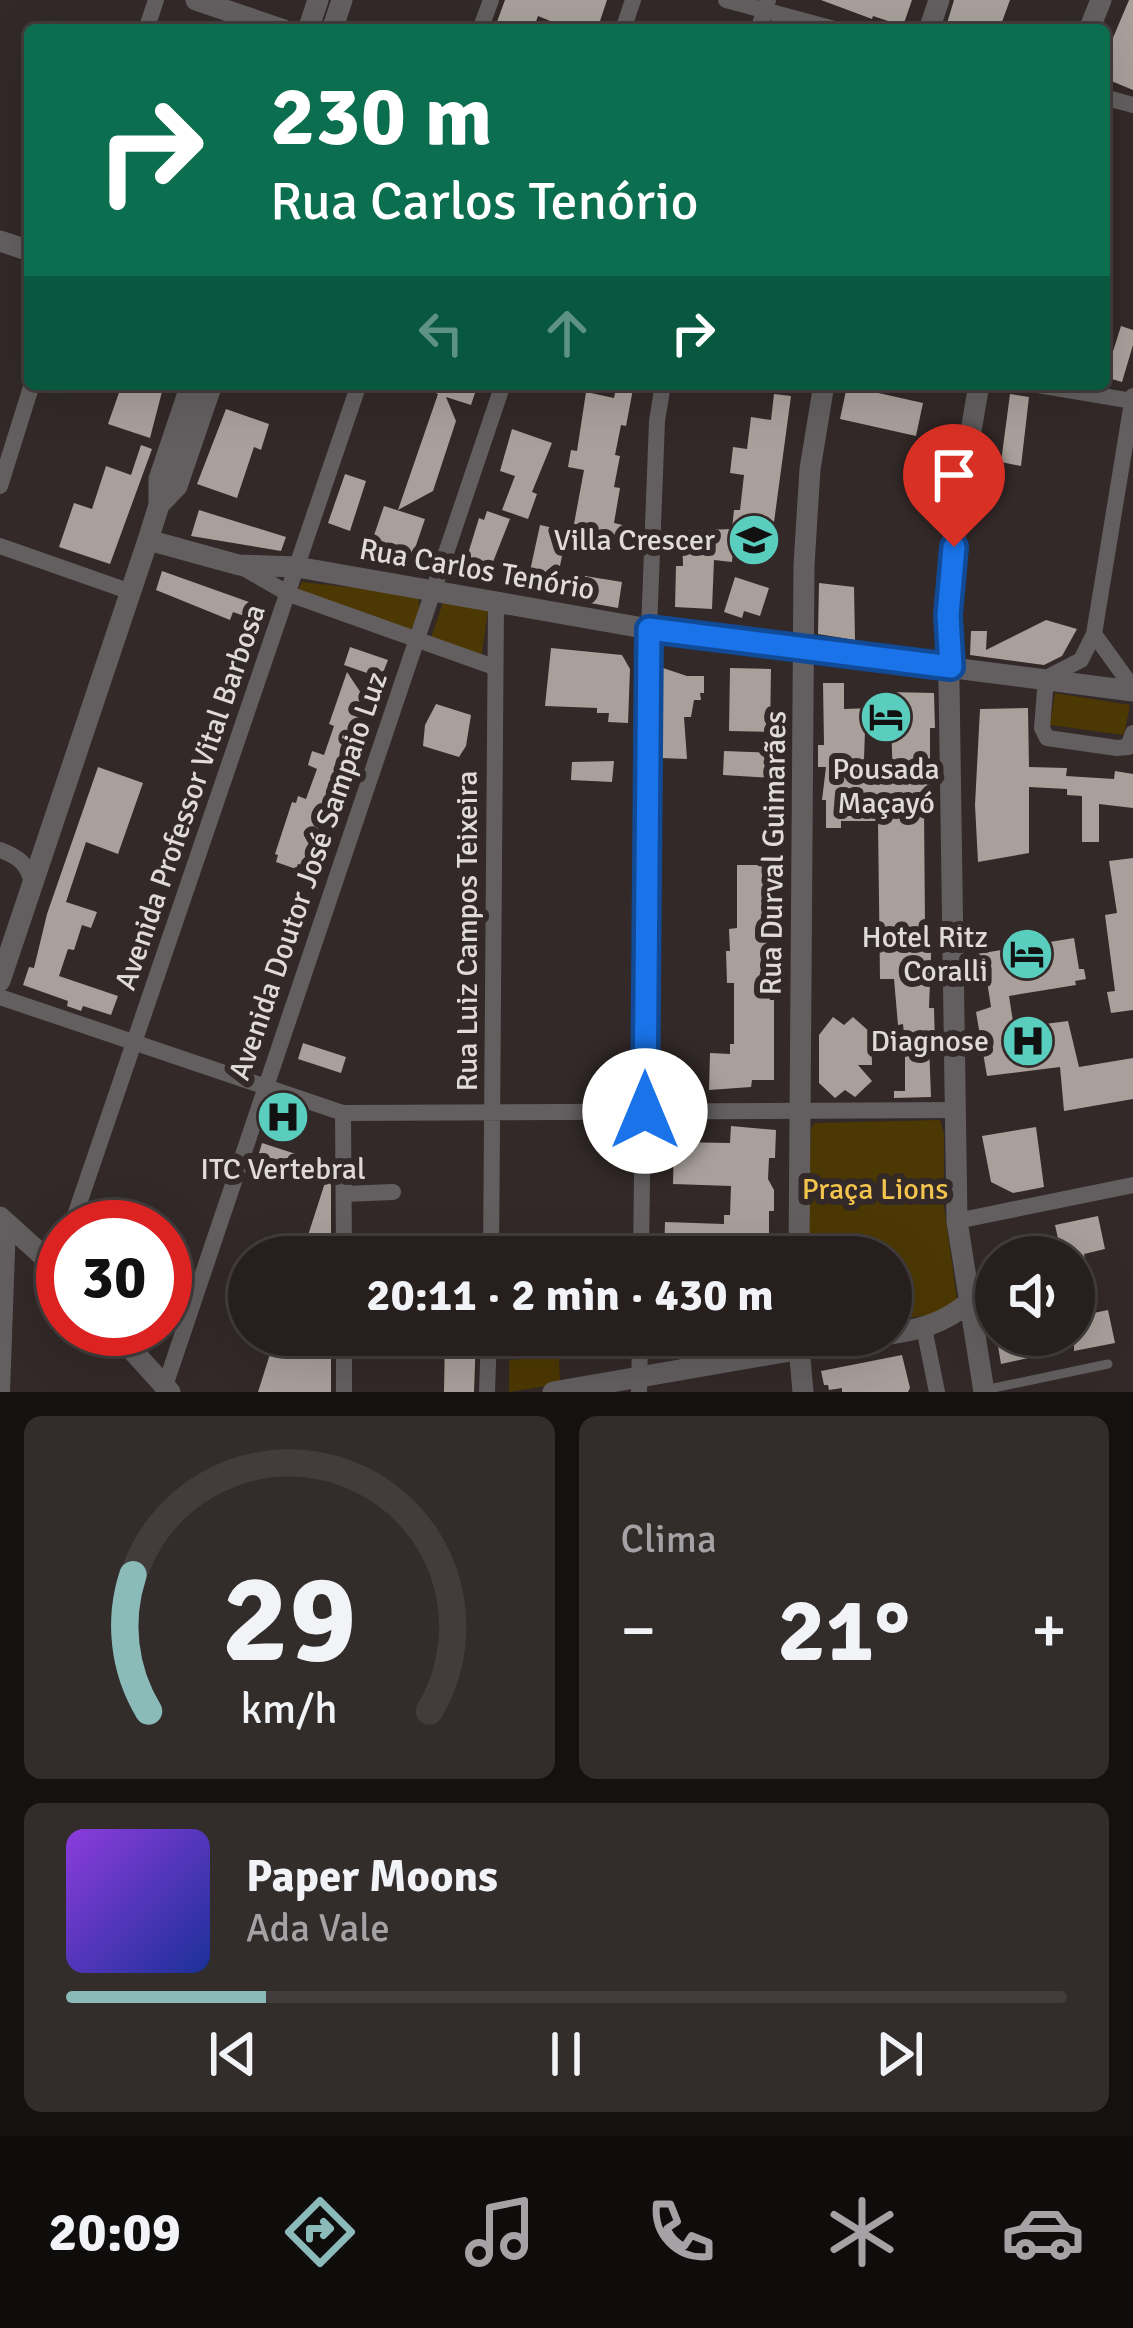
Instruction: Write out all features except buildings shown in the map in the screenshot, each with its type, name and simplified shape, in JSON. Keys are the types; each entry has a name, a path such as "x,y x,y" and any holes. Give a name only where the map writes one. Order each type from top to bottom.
{"street":[{"path":"196,0 266,24"},
{"path":"726,0 810,24"},
{"path":"0,486 30,390"},
{"path":"0,980 148,540 159,505 159,479 189,390"},
{"path":"159,505 177,486 210,390"},
{"name":"Avenida Professor Vital Barbosa","path":"80,1200 357,390"},
{"name":"Avenida Doutor José Sampaio Luz","path":"166,1390 501,390"},
{"path":"642,1236 649,629 661,390"},
{"name":"Rua Durval Guimarães","path":"799,1236 809,469 823,390"},
{"path":"978,390 957,513 948,615 957,1221 983,1391"},
{"path":"1070,390 1132,400 1094,634 1081,660 1046,678 1042,728 1047,738 1118,748 1128,747 1133,733"},
{"name":"Rua Carlos Tenório","path":"148,540 239,565 297,567 649,629 1133,690"},
{"path":"0,546 131,592"},
{"name":"Rua Carlos Tenório","path":"239,565 289,594 494,668"},
{"name":"Rua Luiz Campos Teixeira","path":"491,1236 496,604"},
{"path":"1094,634 1133,690"},
{"path":"9,854 35,852 47,840"},
{"path":"9,854 30,872 32,884"},
{"path":"0,997 343,1113 957,1109"},
{"path":"343,1113 344,1236"},
{"path":"957,1221 1133,1185"},
{"path":"344,1194 393,1192"},
{"path":"4,1220 36,1245"},
{"path":"2,1392 4,1220"},
{"path":"912,1330 970,1314"},
{"path":"924,1328 937,1392"},
{"path":"136,1356 166,1390"},
{"path":"344,1356 344,1392"},
{"path":"487,1392 488,1356"},
{"path":"553,1392 639,1384 745,1356"},
{"path":"799,1356 802,1392"}],"lane":[{"path":"970,1314 975,1315"},
{"path":"983,1391 1108,1364"}],"green space":[{"path":"302,582 418,595 420,617 408,633 297,591"},
{"path":"443,602 488,611 481,659 430,641"},
{"path":"1055,693 1130,705 1124,735 1050,725"},
{"name":"Praça Lions","path":"940,1120 944,1206 957,1299 950,1311 912,1317 912,1236 807,1236 811,1128 815,1123"},
{"path":"559,1356 560,1384 509,1392 509,1360"}],"place":[{"name":"Villa Crescer","path":"754,540"},
{"name":"Pousada Maçayó","path":"886,717"},
{"name":"Hotel Ritz Coralli","path":"1027,954"},
{"name":"Diagnose","path":"1028,1041"},
{"name":"ITC Vertebral","path":"283,1117"}],"route":[{"path":"645,1111 649,629 951,667 948,615 954,547"}]}
